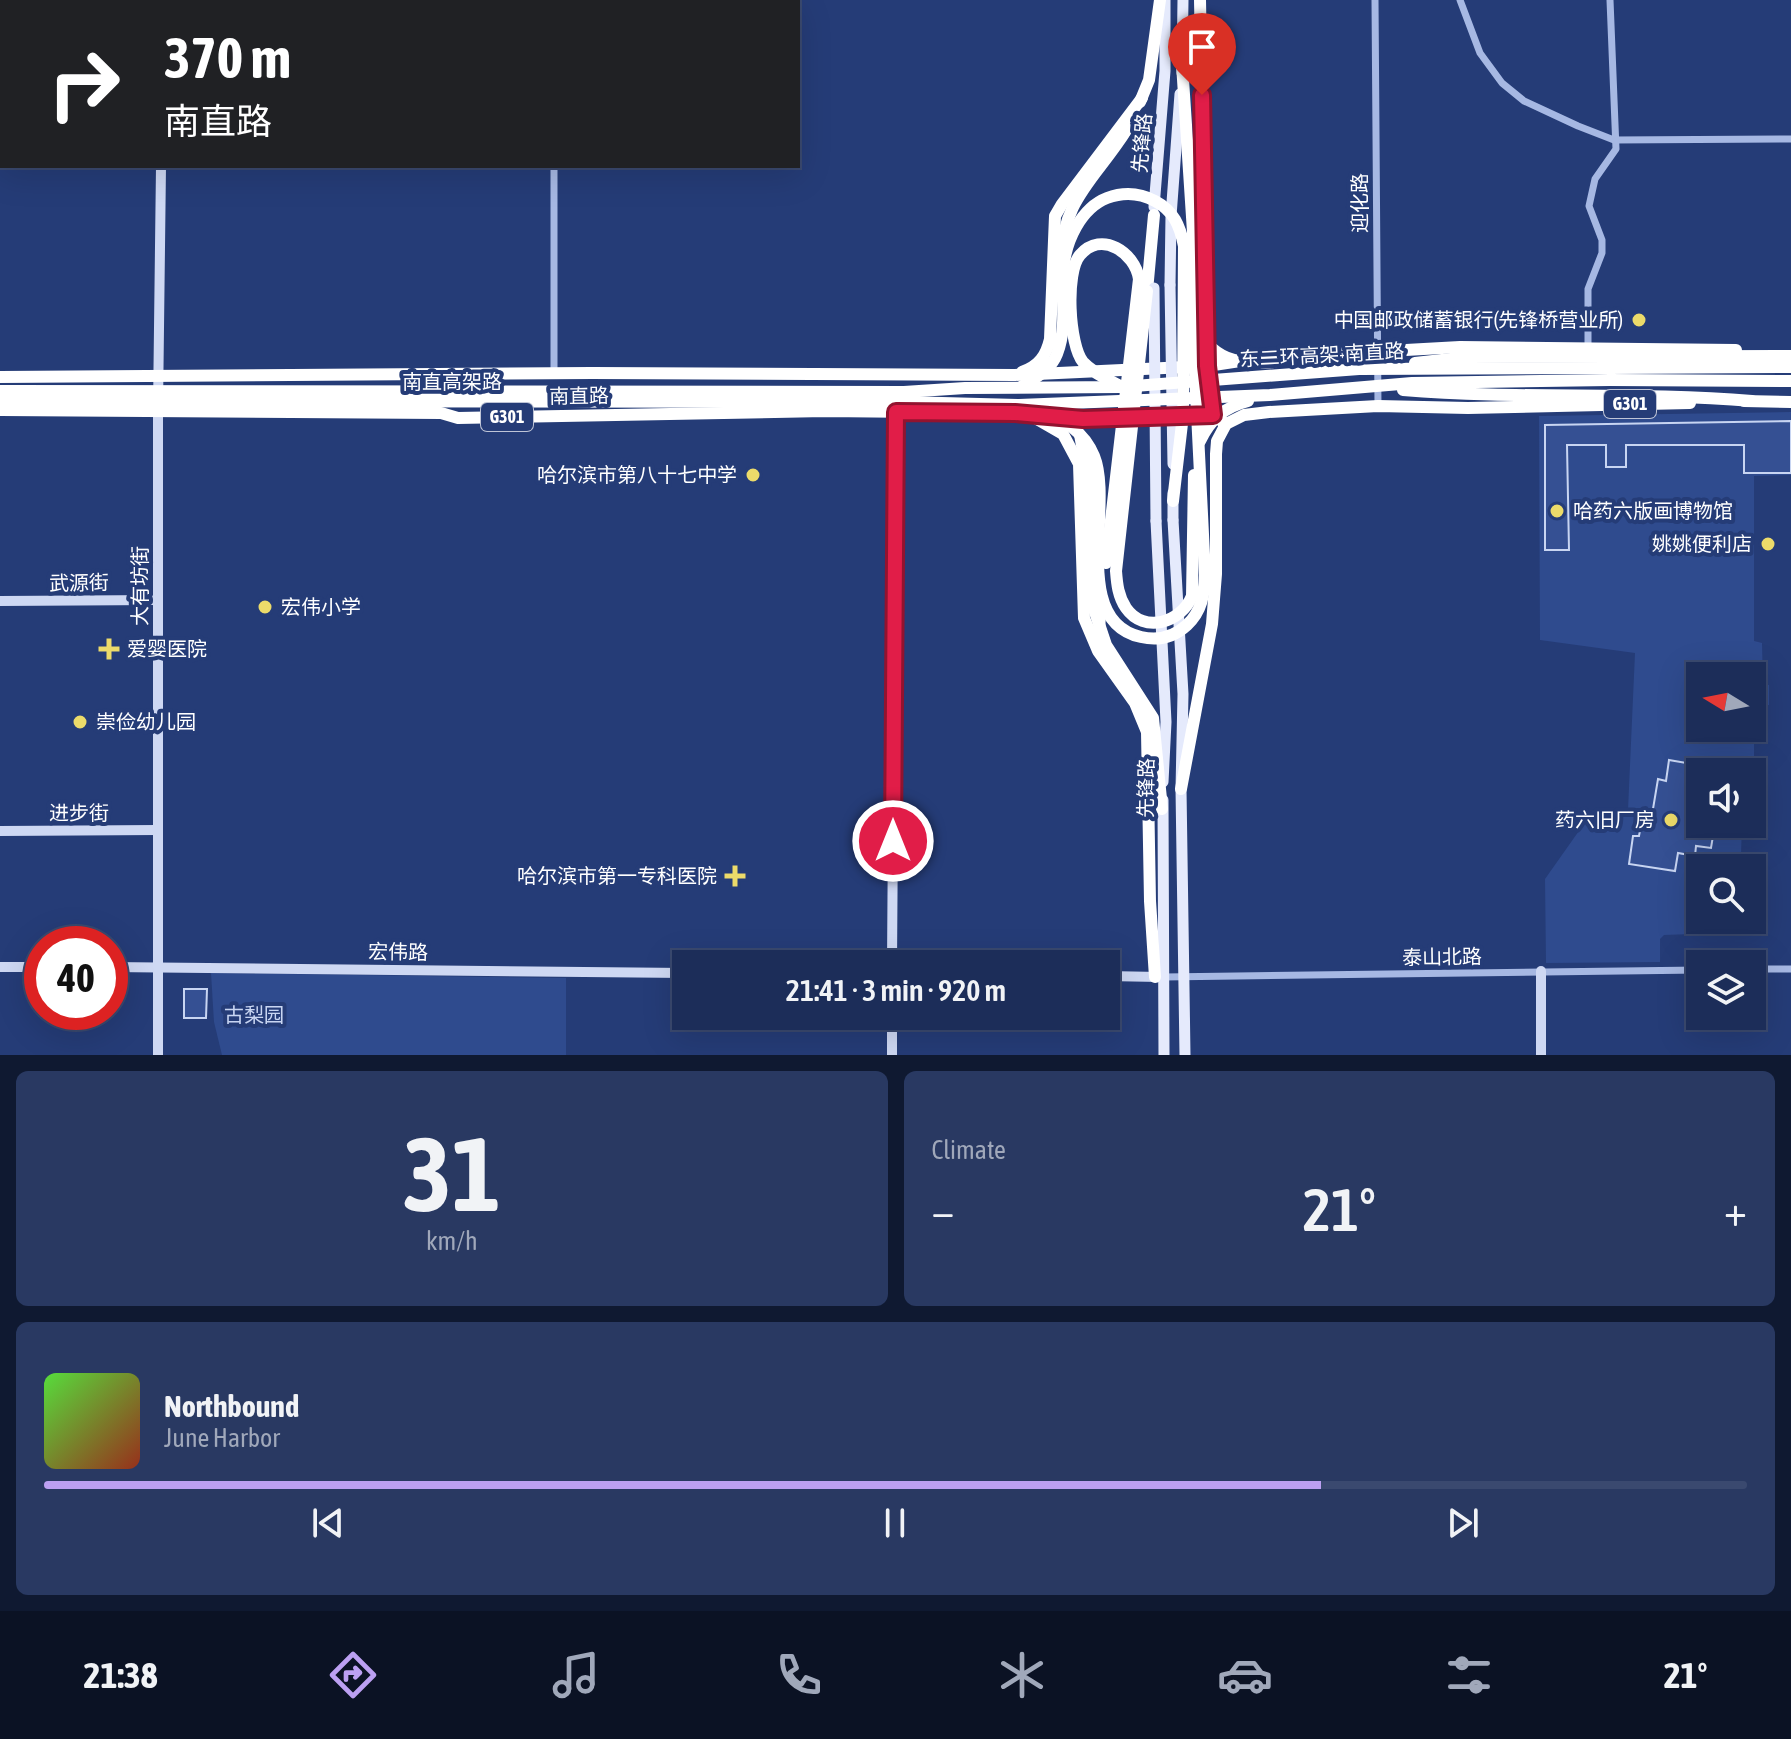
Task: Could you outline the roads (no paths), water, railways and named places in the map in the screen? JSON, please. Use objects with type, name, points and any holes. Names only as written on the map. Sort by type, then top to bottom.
[{"type":"highway","points":[[1150,73],[1151,0]]},
{"type":"highway","points":[[1020,388],[1050,366],[1058,350],[1061,240],[1069,212],[1116,146],[1142,98],[1150,73],[1162,0]]},
{"type":"highway","points":[[1200,0],[1207,366],[1213,415]]},
{"type":"highway","points":[[1017,409],[1062,420],[1080,435],[1095,457],[1098,471],[1100,588],[1108,614],[1127,632],[1141,637],[1154,639],[1177,633],[1195,617],[1201,606],[1205,575],[1192,312],[1193,232],[1182,64]]},
{"type":"highway","points":[[1015,375],[1030,369],[1046,353],[1050,339],[1055,216],[1142,98]]},
{"type":"highway","points":[[1061,269],[1067,247],[1083,216],[1100,201],[1115,195],[1147,197],[1163,205],[1180,228],[1184,246],[1183,415],[1173,501]]},
{"type":"highway","points":[[1154,215],[1151,290],[1116,571],[1117,591],[1135,617],[1153,623],[1166,622],[1183,613],[1188,606],[1194,582],[1194,472],[1197,447],[1208,425],[1217,416],[1233,405],[1270,395]]},
{"type":"highway","points":[[1099,630],[1139,279],[1136,266],[1127,254],[1113,246],[1098,245],[1081,253],[1074,266],[1072,336],[1082,361],[1121,387]]},
{"type":"highway","points":[[1192,312],[1204,340],[1219,355],[1241,362],[1460,347],[1791,354]]},
{"type":"highway","points":[[1206,318],[1211,339],[1218,347],[1237,355],[1270,360]]},
{"type":"highway","points":[[1359,369],[1469,357],[1791,354]]},
{"type":"highway","name":"G301","points":[[1015,375],[1270,360]]},
{"type":"highway","name":"东二环高架-南直路","points":[[902,402],[965,388],[1121,387],[1359,369],[1791,367]]},
{"type":"highway","points":[[592,373],[616,380],[903,381],[965,388]]},
{"type":"highway","name":"南直路","points":[[0,377],[554,376],[592,373],[1015,375]]},
{"type":"highway","name":"东二环高架-南直路","points":[[902,402],[1017,409],[1270,395],[1363,386],[1610,380],[1791,381]]},
{"type":"highway","points":[[1363,386],[1468,396],[1752,401]]},
{"type":"highway","name":"南直高架路","points":[[0,391],[902,402]]},
{"type":"highway","name":"南直高架路","points":[[0,401],[902,402]]},
{"type":"highway","name":"南直路","points":[[0,410],[441,413],[458,418],[902,402],[1017,409]]},
{"type":"highway","name":"G301","points":[[1226,424],[1244,415],[1269,412],[1378,406],[1468,408],[1791,402]]},
{"type":"highway","points":[[458,418],[474,412],[935,410],[968,405]]},
{"type":"highway","points":[[1017,409],[1083,419],[1213,415],[1226,424],[1217,441],[1216,574],[1212,624],[1181,789]]},
{"type":"highway","points":[[1017,409],[1053,427],[1073,449],[1079,464],[1084,618],[1098,651],[1135,703],[1147,732],[1150,901],[1159,977]]},
{"type":"highway","points":[[1080,435],[1088,477],[1093,606],[1099,630],[1153,718],[1162,809]]},
{"type":"main road","name":"先锋路","points":[[1154,215],[1165,71],[1162,0]]},
{"type":"main road","name":"先锋路","points":[[1183,0],[1170,285],[1173,520],[1183,694],[1181,789],[1185,1055]]},
{"type":"main road","name":"大有坊街","points":[[158,1055],[161,168]]},
{"type":"main road","name":"先锋路","points":[[1151,290],[1156,521],[1166,722],[1159,977],[1164,1055]]},
{"type":"main road","points":[[892,950],[902,402]]},
{"type":"main road","name":"武源街","points":[[0,601],[158,600]]},
{"type":"main road","name":"进步街","points":[[0,831],[158,830]]},
{"type":"main road","points":[[0,967],[24,967]]},
{"type":"main road","name":"宏伟路","points":[[128,967],[672,973]]},
{"type":"main road","points":[[1538,972],[1539,1055]]},
{"type":"main road","points":[[1120,976],[1159,977]]},
{"type":"main road","points":[[892,1030],[892,1055]]},
{"type":"street","name":"迎化路","points":[[1375,0],[1371,352],[1378,406]]},
{"type":"street","points":[[1460,0],[1480,53],[1502,83],[1524,101],[1551,115],[1614,140],[1791,139]]},
{"type":"street","points":[[1588,348],[1588,289],[1602,253],[1602,240],[1589,206],[1595,179],[1613,157],[1610,0]]},
{"type":"street","points":[[554,168],[554,376]]},
{"type":"street","points":[[1015,375],[1017,409]]},
{"type":"street","points":[[1766,969],[1791,969]]},
{"type":"street","name":"泰山北路","points":[[1159,977],[1686,970]]},
{"type":"place","name":"中国邮政储蓄银行(先锋桥营业所)","points":[[1639,320]]},
{"type":"place","name":"哈尔滨市第八十七中学","points":[[753,475]]},
{"type":"place","name":"哈药六版画博物馆","points":[[1557,511]]},
{"type":"place","name":"姚姚便利店","points":[[1768,544]]},
{"type":"place","name":"宏伟小学","points":[[265,607]]},
{"type":"place","name":"爱婴医院","points":[[109,649]]},
{"type":"place","name":"崇俭幼儿园","points":[[80,722]]},
{"type":"place","name":"药六旧厂房","points":[[1671,820]]},
{"type":"place","name":"哈尔滨市第一专科医院","points":[[735,876]]},
{"type":"park label","name":"古梨园","points":[[254,1015]]}]
